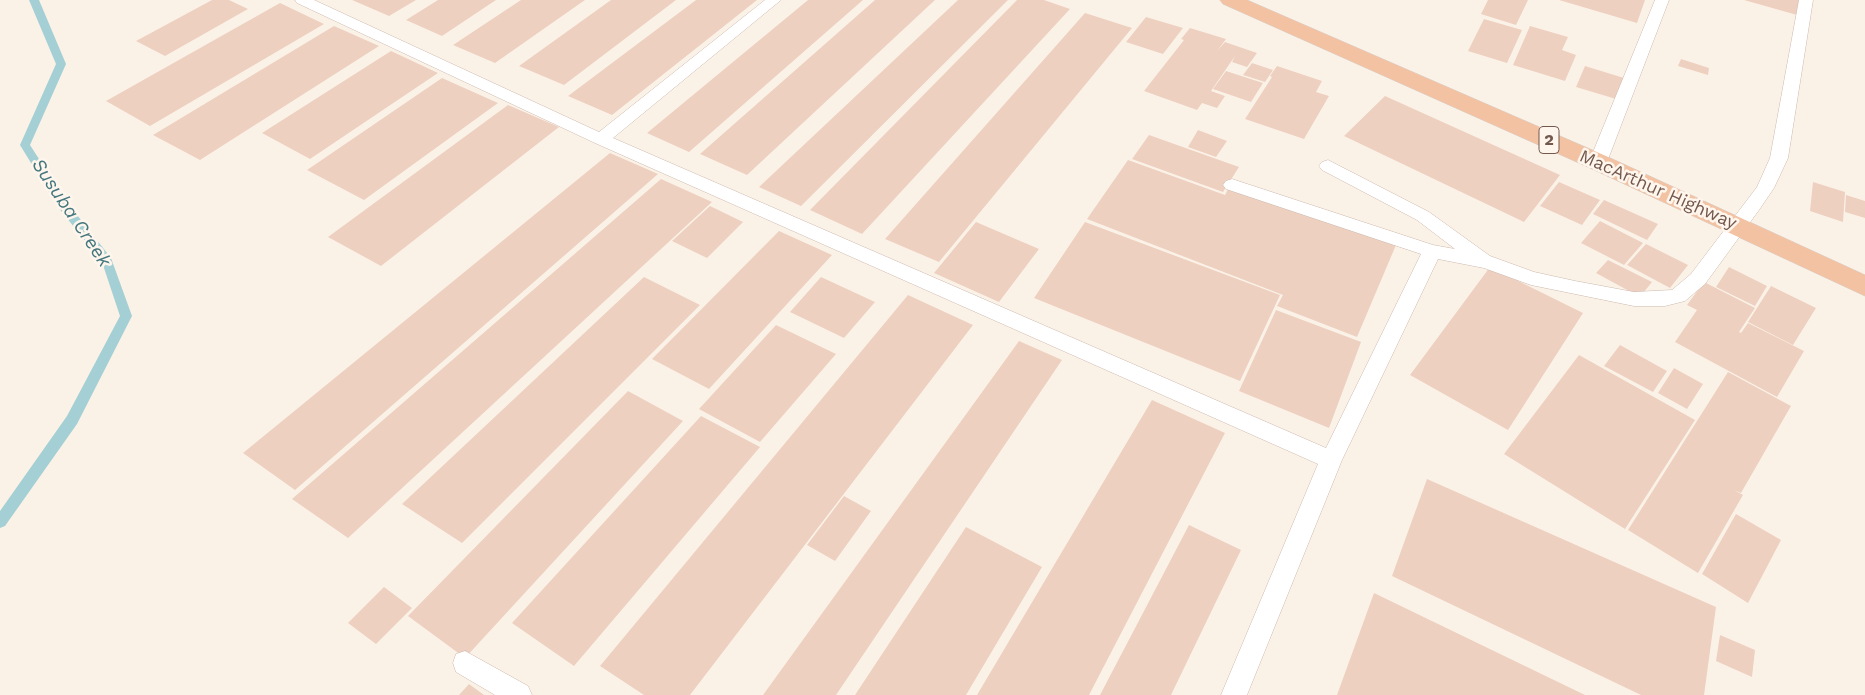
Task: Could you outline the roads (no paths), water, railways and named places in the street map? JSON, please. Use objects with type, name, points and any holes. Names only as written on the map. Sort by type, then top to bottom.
[{"type":"highway","name":"MacArthur Highway","points":[[1230,0],[1598,162],[1865,286]]},
{"type":"lane","points":[[302,0],[601,139],[1331,460]]},
{"type":"lane","points":[[601,139],[774,0]]},
{"type":"lane","points":[[1598,162],[1662,0]]},
{"type":"lane","points":[[1232,185],[1432,251],[1487,262],[1531,278],[1634,299],[1665,299],[1678,296],[1693,284],[1765,188],[1779,158],[1806,0]]},
{"type":"lane","points":[[1328,166],[1424,216],[1487,262]]},
{"type":"lane","points":[[1234,695],[1331,460],[1432,251]]},
{"type":"lane","points":[[465,663],[519,695]]},
{"type":"waterway","name":"Susuba Creek","points":[[0,522],[72,420],[126,316],[107,261],[62,204],[25,145],[61,64],[34,0]]}]
